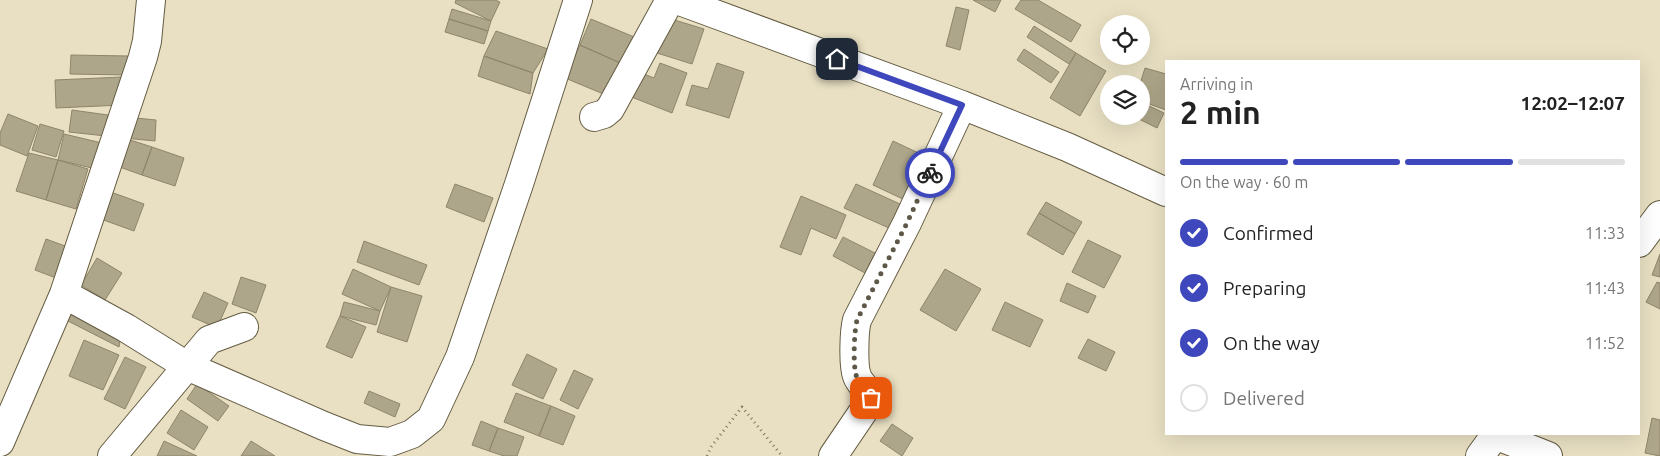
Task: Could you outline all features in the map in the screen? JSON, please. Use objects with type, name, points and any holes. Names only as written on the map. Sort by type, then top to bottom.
[{"type":"street","points":[[0,442],[64,294],[143,57],[147,40],[151,0]]},
{"type":"street","points":[[64,294],[126,328],[187,366],[356,439],[390,442],[412,434],[431,419],[460,357],[519,184],[578,0]]},
{"type":"street","points":[[594,117],[604,114],[610,109],[670,0]]},
{"type":"street","points":[[677,0],[962,105],[1058,143],[1165,192]]},
{"type":"street","points":[[832,456],[871,400],[870,394],[856,375],[854,335],[857,320],[907,223],[962,105]]},
{"type":"street","points":[[1640,242],[1660,214]]},
{"type":"street","points":[[112,456],[209,340],[244,327]]},
{"type":"street","points":[[1490,442],[1548,456]]},
{"type":"path","points":[[707,456],[710,447],[742,407],[782,456]]},
{"type":"building","points":[[456,0],[495,0],[500,2],[491,21],[455,3]]},
{"type":"building","points":[[973,0],[1001,0],[995,12]]},
{"type":"building","points":[[1021,0],[1038,0],[1081,25],[1071,42],[1015,9]]},
{"type":"building","points":[[956,7],[969,10],[960,50],[946,46]]},
{"type":"building","points":[[452,9],[491,21],[488,31],[449,19]]},
{"type":"building","points":[[668,18],[704,29],[692,64],[657,53]]},
{"type":"building","points":[[449,19],[488,31],[484,44],[445,32]]},
{"type":"building","points":[[591,19],[639,39],[627,66],[580,45]]},
{"type":"building","points":[[1034,26],[1076,53],[1069,64],[1027,37]]},
{"type":"building","points":[[496,31],[548,49],[533,73],[484,56]]},
{"type":"building","points":[[580,45],[627,66],[613,98],[565,78]]},
{"type":"building","points":[[1024,49],[1059,72],[1051,83],[1017,60]]},
{"type":"building","points":[[1076,53],[1106,71],[1104,75],[1100,75],[1100,81],[1080,116],[1050,98]]},
{"type":"building","points":[[71,55],[129,56],[128,75],[70,74]]},
{"type":"building","points":[[484,56],[533,73],[530,94],[478,76]]},
{"type":"building","points":[[660,63],[687,73],[672,113],[624,94],[634,70],[654,78]]},
{"type":"building","points":[[717,63],[744,72],[729,118],[686,105],[692,85],[708,89]]},
{"type":"building","points":[[1145,68],[1165,74],[1165,110],[1150,104],[1150,75],[1143,75]]},
{"type":"building","points":[[122,77],[123,105],[56,108],[55,80]]},
{"type":"building","points":[[1150,106],[1164,113],[1157,128],[1150,124]]},
{"type":"building","points":[[72,110],[108,115],[106,136],[69,132]]},
{"type":"building","points":[[8,114],[38,126],[27,156],[0,145],[0,133]]},
{"type":"building","points":[[126,117],[156,120],[155,141],[124,138]]},
{"type":"building","points":[[40,124],[64,131],[56,157],[32,150]]},
{"type":"building","points":[[64,134],[102,143],[96,169],[58,160]]},
{"type":"building","points":[[124,138],[152,147],[142,175],[114,165]]},
{"type":"building","points":[[893,141],[927,157],[907,201],[873,185]]},
{"type":"building","points":[[152,147],[184,158],[175,186],[142,175]]},
{"type":"building","points":[[29,153],[58,160],[46,200],[16,191]]},
{"type":"building","points":[[58,160],[88,169],[76,209],[46,200]]},
{"type":"building","points":[[455,184],[493,198],[484,222],[446,207]]},
{"type":"building","points":[[856,184],[900,204],[889,228],[844,208]]},
{"type":"building","points":[[108,191],[144,204],[134,231],[98,218]]},
{"type":"building","points":[[801,196],[846,215],[836,239],[811,228],[801,255],[780,247]]},
{"type":"building","points":[[1046,202],[1082,222],[1075,234],[1039,213]]},
{"type":"building","points":[[1039,213],[1075,234],[1063,255],[1027,234]]},
{"type":"building","points":[[843,237],[875,253],[865,273],[833,256]]},
{"type":"building","points":[[46,239],[76,250],[64,281],[35,270]]},
{"type":"building","points":[[1088,240],[1121,256],[1104,288],[1072,272]]},
{"type":"building","points":[[364,241],[427,265],[419,285],[357,262]]},
{"type":"building","points":[[1660,254],[1660,277],[1652,275]]},
{"type":"building","points":[[97,258],[122,273],[105,300],[81,285]]},
{"type":"building","points":[[353,269],[391,287],[380,311],[342,294]]},
{"type":"building","points":[[945,269],[981,289],[956,331],[920,310]]},
{"type":"building","points":[[241,277],[266,285],[256,313],[232,304]]},
{"type":"building","points":[[1657,282],[1660,283],[1660,309],[1646,302]]},
{"type":"building","points":[[1067,283],[1096,296],[1088,313],[1060,301]]},
{"type":"building","points":[[391,287],[422,296],[407,342],[377,332]]},
{"type":"building","points":[[204,292],[228,303],[217,328],[192,317]]},
{"type":"building","points":[[344,302],[380,311],[376,325],[340,316]]},
{"type":"building","points":[[1005,302],[1043,320],[1030,347],[992,330]]},
{"type":"building","points":[[73,307],[121,335],[119,347],[66,320]]},
{"type":"building","points":[[340,316],[366,327],[352,358],[326,347]]},
{"type":"building","points":[[1088,339],[1115,352],[1106,371],[1078,358]]},
{"type":"building","points":[[84,340],[119,355],[103,390],[69,376]]},
{"type":"building","points":[[527,354],[557,369],[543,399],[512,385]]},
{"type":"building","points":[[125,357],[146,367],[125,409],[104,399]]},
{"type":"building","points":[[574,370],[593,379],[578,409],[560,400]]},
{"type":"building","points":[[197,384],[229,406],[218,421],[187,399]]},
{"type":"building","points":[[369,391],[400,404],[395,417],[364,403]]},
{"type":"building","points":[[516,393],[551,406],[539,436],[504,422]]},
{"type":"building","points":[[551,406],[575,416],[563,445],[539,436]]},
{"type":"building","points":[[181,410],[208,427],[194,450],[167,433]]},
{"type":"building","points":[[1652,418],[1660,420],[1660,456],[1645,453]]},
{"type":"building","points":[[481,421],[498,428],[489,451],[472,445]]},
{"type":"building","points":[[892,424],[913,438],[902,456],[880,441]]},
{"type":"building","points":[[498,428],[524,437],[517,456],[504,456],[489,451]]},
{"type":"building","points":[[164,441],[197,456],[157,456]]},
{"type":"building","points":[[251,441],[275,456],[241,456]]},
{"type":"way so far","points":[[871,398],[856,376],[854,329],[930,173]]},
{"type":"route","points":[[837,59],[962,105],[930,173]]}]
